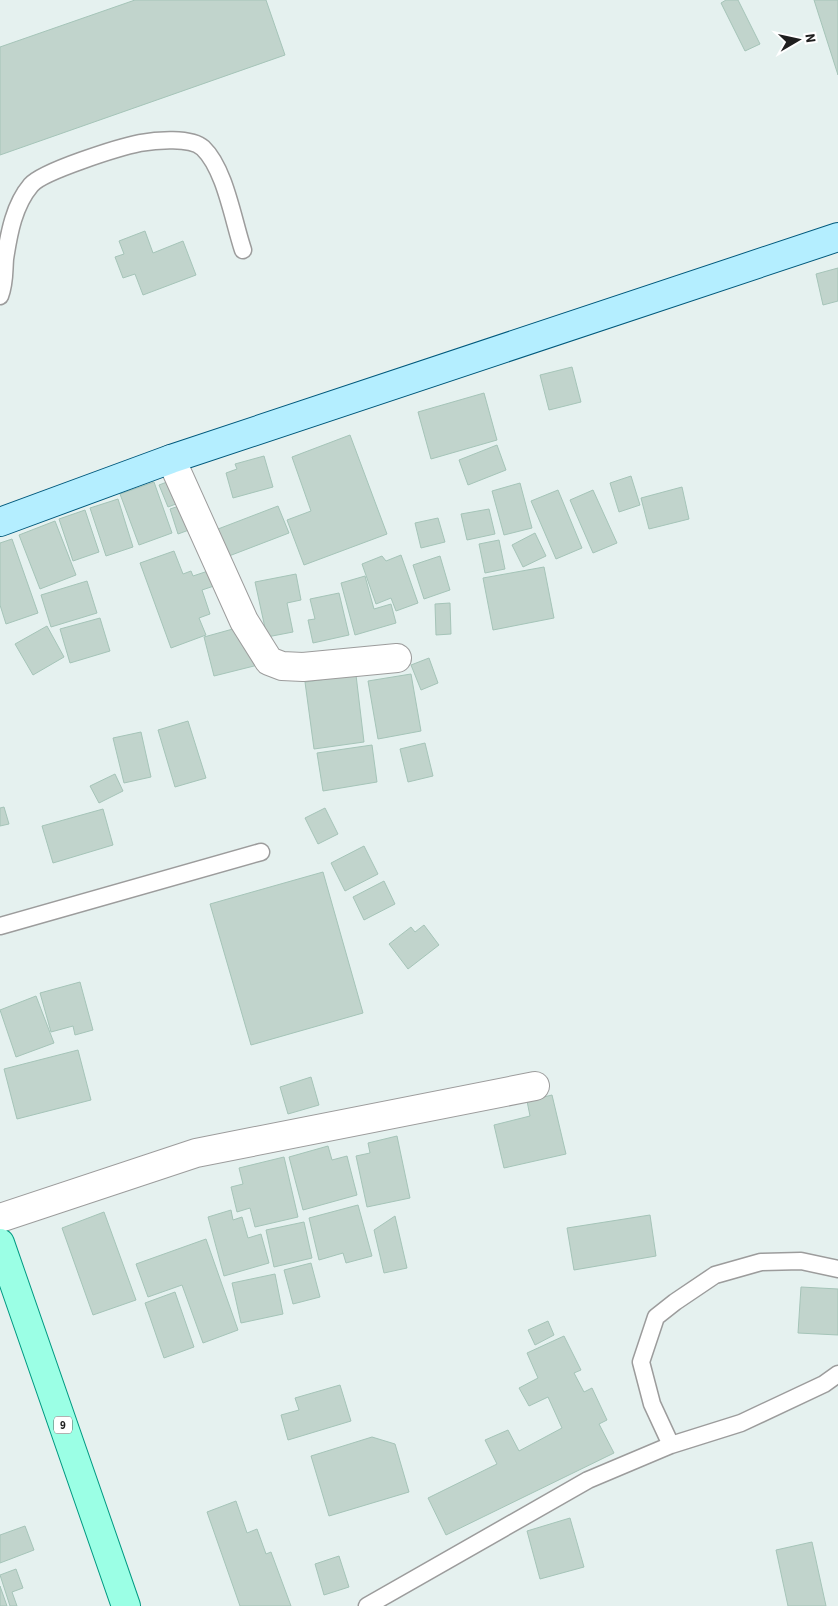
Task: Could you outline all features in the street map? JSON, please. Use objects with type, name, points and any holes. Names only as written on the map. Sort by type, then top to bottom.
[{"type":"main road","name":"9","points":[[0,1243],[126,1606]]},
{"type":"street","points":[[0,522],[171,459],[838,237]]},
{"type":"street","points":[[171,459],[244,621],[268,661],[282,666],[303,667],[397,658]]},
{"type":"street","points":[[0,1218],[196,1153],[535,1086]]},
{"type":"lane","points":[[0,296],[4,285],[5,260],[15,211],[32,183],[65,167],[140,143],[176,140],[202,147],[216,164],[242,250]]},
{"type":"lane","points":[[0,926],[261,852]]},
{"type":"lane","points":[[671,1445],[652,1404],[641,1362],[656,1317],[715,1275],[761,1262],[801,1261],[838,1269]]},
{"type":"lane","points":[[367,1606],[588,1480],[671,1445],[741,1423],[824,1384],[838,1374]]},
{"type":"building","points":[[135,0],[266,0],[285,55],[0,155],[0,47]]},
{"type":"building","points":[[726,0],[738,0],[760,44],[745,51],[721,3]]},
{"type":"building","points":[[814,0],[838,0],[838,75]]},
{"type":"building","points":[[145,231],[153,253],[183,241],[196,275],[143,295],[135,274],[123,278],[115,257],[124,254],[119,241]]},
{"type":"building","points":[[838,268],[838,301],[823,305],[816,274]]},
{"type":"building","points":[[572,367],[581,402],[549,410],[540,375]]},
{"type":"building","points":[[484,393],[497,440],[431,459],[418,412]]},
{"type":"building","points":[[350,435],[387,534],[304,565],[287,520],[311,511],[292,457]]},
{"type":"building","points":[[497,445],[506,470],[468,485],[459,460]]},
{"type":"building","points":[[264,456],[273,487],[233,498],[226,473],[237,469],[235,464]]},
{"type":"building","points":[[188,474],[197,496],[168,507],[159,485]]},
{"type":"building","points":[[631,476],[640,505],[619,512],[610,483]]},
{"type":"building","points":[[154,482],[172,533],[139,545],[120,494]]},
{"type":"building","points":[[520,483],[532,528],[504,535],[492,491]]},
{"type":"building","points":[[682,487],[689,519],[649,529],[641,498]]},
{"type":"building","points":[[558,490],[582,548],[556,559],[531,501]]},
{"type":"building","points":[[593,490],[617,543],[593,553],[570,500]]},
{"type":"building","points":[[118,499],[133,547],[106,556],[90,508]]},
{"type":"building","points":[[200,499],[208,523],[178,534],[170,509]]},
{"type":"building","points":[[278,506],[289,533],[229,556],[218,529]]},
{"type":"building","points":[[489,509],[495,534],[467,540],[461,514]]},
{"type":"building","points":[[85,510],[99,552],[73,561],[59,519]]},
{"type":"building","points":[[438,518],[445,542],[421,548],[415,523]]},
{"type":"building","points":[[55,521],[76,575],[40,589],[19,535]]},
{"type":"building","points":[[535,533],[546,556],[523,567],[512,545]]},
{"type":"building","points":[[12,539],[38,613],[6,624],[0,605],[0,543]]},
{"type":"building","points":[[499,540],[505,569],[485,573],[479,544]]},
{"type":"building","points":[[174,551],[183,574],[191,571],[193,576],[208,571],[214,586],[202,590],[210,614],[199,618],[206,635],[171,648],[140,563]]},
{"type":"building","points":[[401,555],[418,603],[396,611],[391,598],[376,604],[362,564],[382,556],[386,561]]},
{"type":"building","points":[[440,556],[450,590],[424,599],[413,565]]},
{"type":"building","points":[[544,567],[554,618],[493,630],[483,578]]},
{"type":"building","points":[[296,574],[301,600],[287,603],[293,632],[267,637],[255,582]]},
{"type":"building","points":[[365,576],[374,609],[391,604],[396,623],[355,635],[341,583]]},
{"type":"building","points":[[87,581],[97,613],[51,627],[41,595]]},
{"type":"building","points":[[339,593],[349,635],[313,643],[308,620],[315,619],[310,599]]},
{"type":"building","points":[[450,603],[451,634],[436,635],[435,604]]},
{"type":"building","points":[[100,618],[110,651],[70,663],[60,629]]},
{"type":"building","points":[[47,626],[64,657],[33,675],[15,644]]},
{"type":"building","points":[[240,627],[262,664],[214,676],[204,637]]},
{"type":"building","points":[[429,658],[438,683],[421,690],[411,665]]},
{"type":"building","points":[[411,674],[421,731],[378,739],[368,681]]},
{"type":"building","points":[[356,675],[364,742],[314,749],[305,682]]},
{"type":"building","points":[[188,721],[206,778],[175,787],[158,730]]},
{"type":"building","points":[[141,732],[151,777],[124,783],[113,738]]},
{"type":"building","points":[[425,743],[433,776],[408,782],[400,749]]},
{"type":"building","points":[[372,745],[377,782],[323,791],[317,753]]},
{"type":"building","points":[[115,774],[123,791],[99,803],[90,786]]},
{"type":"building","points":[[4,807],[9,824],[0,826],[0,808]]},
{"type":"building","points":[[325,808],[338,834],[318,844],[305,818]]},
{"type":"building","points":[[103,809],[113,845],[53,863],[42,826]]},
{"type":"building","points":[[364,846],[378,874],[345,891],[331,863]]},
{"type":"building","points":[[323,872],[363,1013],[251,1045],[210,904]]},
{"type":"building","points":[[384,881],[395,904],[364,920],[353,897]]},
{"type":"building","points":[[424,925],[439,945],[408,969],[389,944],[411,927],[415,932]]},
{"type":"building","points":[[80,982],[93,1030],[75,1035],[73,1026],[51,1032],[40,993]]},
{"type":"building","points":[[36,996],[54,1043],[16,1057],[0,1010]]},
{"type":"building","points":[[78,1050],[91,1100],[17,1119],[4,1069]]},
{"type":"building","points":[[311,1077],[319,1105],[288,1114],[280,1087]]},
{"type":"building","points":[[552,1095],[566,1154],[504,1168],[494,1125],[530,1116],[527,1101]]},
{"type":"building","points":[[397,1136],[410,1198],[367,1207],[356,1156],[370,1153],[368,1143]]},
{"type":"building","points":[[328,1146],[332,1160],[347,1156],[357,1195],[303,1210],[289,1157]]},
{"type":"building","points":[[284,1157],[298,1217],[255,1227],[250,1208],[237,1212],[231,1187],[243,1184],[239,1168]]},
{"type":"building","points":[[358,1205],[372,1256],[346,1263],[343,1253],[319,1260],[309,1218]]},
{"type":"building","points":[[231,1210],[233,1220],[242,1217],[248,1238],[261,1234],[269,1263],[224,1276],[208,1217]]},
{"type":"building","points":[[104,1212],[136,1300],[93,1315],[62,1228]]},
{"type":"building","points":[[650,1215],[656,1256],[574,1270],[567,1228]]},
{"type":"building","points":[[395,1216],[407,1268],[384,1273],[374,1230]]},
{"type":"building","points":[[304,1222],[312,1258],[274,1267],[266,1230]]},
{"type":"building","points":[[206,1239],[238,1330],[203,1343],[182,1285],[148,1297],[136,1264]]},
{"type":"building","points":[[311,1263],[320,1297],[293,1304],[284,1270]]},
{"type":"building","points":[[275,1274],[283,1314],[241,1323],[232,1283]]},
{"type":"building","points":[[801,1287],[838,1289],[838,1335],[798,1333]]},
{"type":"building","points":[[175,1292],[194,1347],[164,1358],[145,1303]]},
{"type":"building","points":[[548,1321],[554,1335],[535,1345],[528,1330]]},
{"type":"building","points":[[564,1336],[581,1370],[574,1373],[584,1392],[592,1388],[607,1420],[599,1424],[614,1453],[446,1535],[428,1498],[497,1464],[485,1440],[508,1430],[519,1451],[562,1428],[548,1397],[529,1406],[519,1388],[538,1378],[527,1353]]},
{"type":"building","points":[[340,1385],[351,1421],[288,1440],[281,1415],[299,1410],[295,1398]]},
{"type":"building","points":[[372,1437],[395,1444],[409,1492],[329,1516],[311,1456]]},
{"type":"building","points":[[236,1501],[247,1533],[257,1529],[266,1554],[271,1552],[291,1606],[240,1606],[207,1512]]},
{"type":"building","points":[[570,1518],[584,1567],[540,1579],[527,1531]]},
{"type":"building","points":[[25,1526],[34,1550],[0,1563],[0,1535]]},
{"type":"building","points":[[812,1542],[826,1606],[788,1606],[776,1550]]},
{"type":"building","points":[[339,1556],[349,1587],[324,1595],[315,1564]]},
{"type":"building","points":[[16,1569],[23,1588],[12,1592],[17,1606],[10,1606],[0,1575]]},
{"type":"building","points":[[0,1586],[7,1606],[0,1606]]}]
